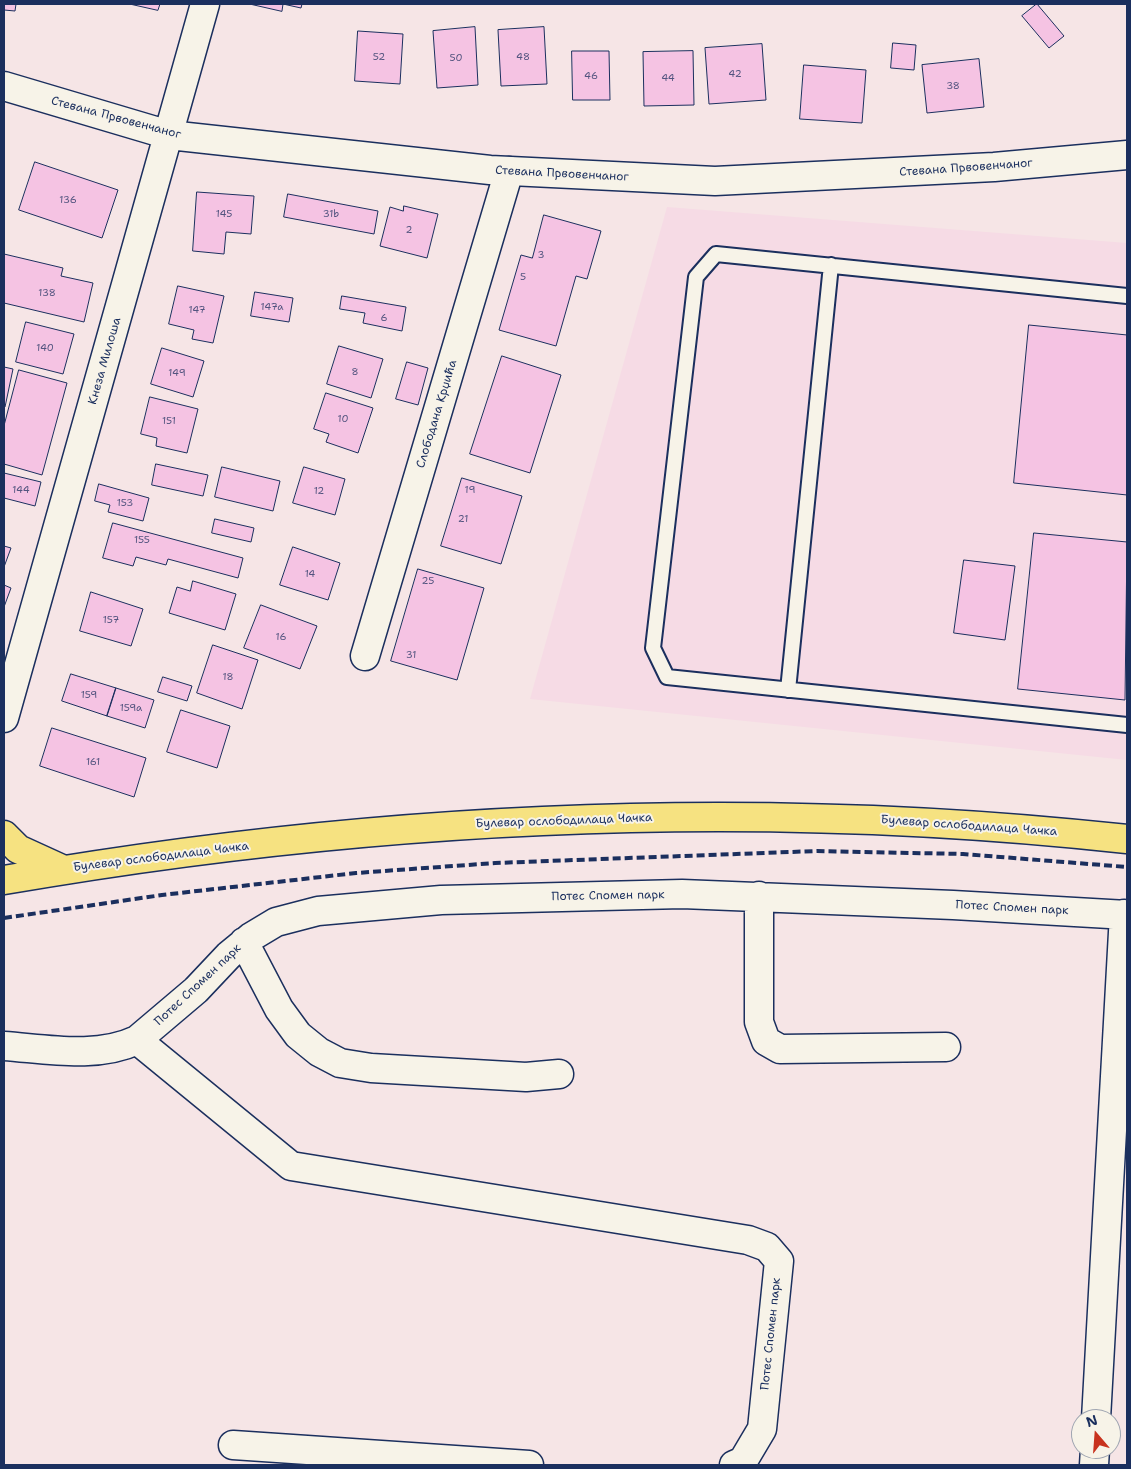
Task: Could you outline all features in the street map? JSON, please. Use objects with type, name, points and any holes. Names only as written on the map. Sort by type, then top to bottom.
[{"type":"main road","name":"Булевар ослободилаца Чачка","points":[[4,880],[271,842],[410,829],[664,817],[916,820],[1127,839]]},
{"type":"main road","points":[[4,835],[18,849],[64,870]]},
{"type":"street","name":"Кнеза Милоша","points":[[4,718],[205,4]]},
{"type":"street","name":"Стевана Првовенчаног","points":[[4,86],[169,135],[509,171],[714,181],[994,167],[1127,155]]},
{"type":"street","name":"Слободана Крџића","points":[[365,656],[509,171]]},
{"type":"street","name":"Потес Спомен парк","points":[[4,1046],[95,1052],[127,1045],[138,1040],[196,990],[228,955],[244,942],[276,922],[318,912],[441,900],[682,894],[1126,914],[1097,1409]]},
{"type":"street","points":[[758,896],[759,1022],[766,1041],[780,1049],[946,1047]]},
{"type":"street","points":[[244,942],[275,1001],[298,1036],[319,1052],[340,1063],[371,1068],[526,1077],[559,1074]]},
{"type":"street","name":"Потес Спомен парк","points":[[138,1040],[290,1166],[748,1240],[767,1247],[778,1261],[762,1429],[743,1461],[734,1465]]},
{"type":"street","points":[[233,1445],[529,1465]]},
{"type":"lane","points":[[1127,296],[716,254],[696,277],[653,648],[667,677],[1127,725]]},
{"type":"lane","points":[[788,690],[831,265]]},
{"type":"shaded area","points":[[667,207],[1127,243],[1127,760],[530,699]]},
{"type":"building","points":[[4,4],[16,4],[15,11],[4,10]]},
{"type":"building","points":[[130,4],[160,4],[158,10]]},
{"type":"building","points":[[250,4],[283,4],[282,11]]},
{"type":"building","points":[[283,4],[302,4],[301,8]]},
{"type":"building","points":[[1037,4],[1064,36],[1049,48],[1022,16]]},
{"type":"building","points":[[475,27],[478,85],[437,88],[433,31]]},
{"type":"building","points":[[544,27],[547,84],[501,86],[498,30]]},
{"type":"building","points":[[358,31],[403,34],[400,84],[355,81]]},
{"type":"building","points":[[893,43],[916,45],[914,70],[891,68]]},
{"type":"building","points":[[762,44],[766,100],[709,104],[705,48]]},
{"type":"building","points":[[572,51],[609,51],[610,100],[573,100]]},
{"type":"building","points":[[693,51],[694,105],[644,106],[643,52]]},
{"type":"building","points":[[979,59],[984,107],[927,113],[922,65]]},
{"type":"building","points":[[804,65],[866,70],[862,123],[800,119]]},
{"type":"building","points":[[35,162],[118,190],[102,238],[19,210]]},
{"type":"building","points":[[197,192],[254,196],[251,234],[226,232],[224,254],[193,251]]},
{"type":"building","points":[[288,194],[378,211],[374,234],[284,217]]},
{"type":"building","points":[[404,206],[438,214],[427,258],[380,246],[390,207],[403,211]]},
{"type":"building","points":[[544,215],[601,231],[587,279],[576,276],[556,346],[499,330],[521,255],[532,258]]},
{"type":"building","points":[[4,254],[63,268],[61,276],[93,283],[84,322],[4,303]]},
{"type":"building","points":[[178,286],[224,296],[213,343],[192,339],[194,330],[169,324]]},
{"type":"building","points":[[255,292],[293,298],[289,322],[251,316]]},
{"type":"building","points":[[342,296],[406,307],[402,331],[363,323],[365,313],[340,309]]},
{"type":"building","points":[[26,322],[74,334],[63,374],[16,362]]},
{"type":"building","points":[[1029,325],[1127,335],[1127,495],[1014,483]]},
{"type":"building","points":[[339,346],[383,359],[371,398],[327,384]]},
{"type":"building","points":[[162,348],[204,361],[193,397],[151,384]]},
{"type":"building","points":[[502,356],[561,375],[530,473],[470,454]]},
{"type":"building","points":[[407,362],[428,368],[418,405],[396,399]]},
{"type":"building","points":[[4,367],[13,369],[5,407],[4,407]]},
{"type":"building","points":[[19,370],[67,383],[42,475],[4,464],[4,426]]},
{"type":"building","points":[[326,393],[373,408],[358,453],[326,442],[329,434],[314,429]]},
{"type":"building","points":[[150,397],[198,409],[187,453],[156,446],[157,438],[141,434]]},
{"type":"building","points":[[156,464],[208,475],[203,496],[152,485]]},
{"type":"building","points":[[222,467],[280,481],[273,511],[215,497]]},
{"type":"building","points":[[304,467],[345,479],[335,515],[293,503]]},
{"type":"building","points":[[4,473],[41,482],[35,506],[4,498]]},
{"type":"building","points":[[462,478],[522,496],[501,564],[441,546]]},
{"type":"building","points":[[99,484],[149,498],[143,521],[108,512],[110,505],[95,501]]},
{"type":"building","points":[[215,519],[254,528],[251,542],[212,533]]},
{"type":"building","points":[[113,523],[243,558],[238,578],[168,559],[166,565],[136,557],[133,566],[103,558]]},
{"type":"building","points":[[1034,533],[1127,542],[1125,700],[1018,689]]},
{"type":"building","points":[[4,546],[11,548],[4,567]]},
{"type":"building","points":[[293,547],[340,563],[328,600],[280,585]]},
{"type":"building","points":[[964,560],[1015,566],[1005,640],[954,633]]},
{"type":"building","points":[[418,569],[484,588],[457,680],[391,661]]},
{"type":"building","points":[[193,581],[236,594],[225,630],[169,613],[177,587],[190,591]]},
{"type":"building","points":[[4,585],[11,588],[4,607]]},
{"type":"building","points":[[91,592],[143,609],[131,646],[80,631]]},
{"type":"building","points":[[261,605],[317,626],[300,669],[244,648]]},
{"type":"building","points":[[213,645],[258,660],[242,709],[197,693]]},
{"type":"building","points":[[71,674],[116,688],[107,716],[62,701]]},
{"type":"building","points":[[163,677],[192,686],[187,701],[158,692]]},
{"type":"building","points":[[116,688],[154,700],[145,728],[107,716]]},
{"type":"building","points":[[181,710],[230,726],[217,768],[167,752]]},
{"type":"building","points":[[52,728],[146,758],[134,797],[40,766]]},
{"type":"railway","points":[[4,918],[162,895],[356,873],[495,863],[817,851],[963,854],[1127,867]]}]
